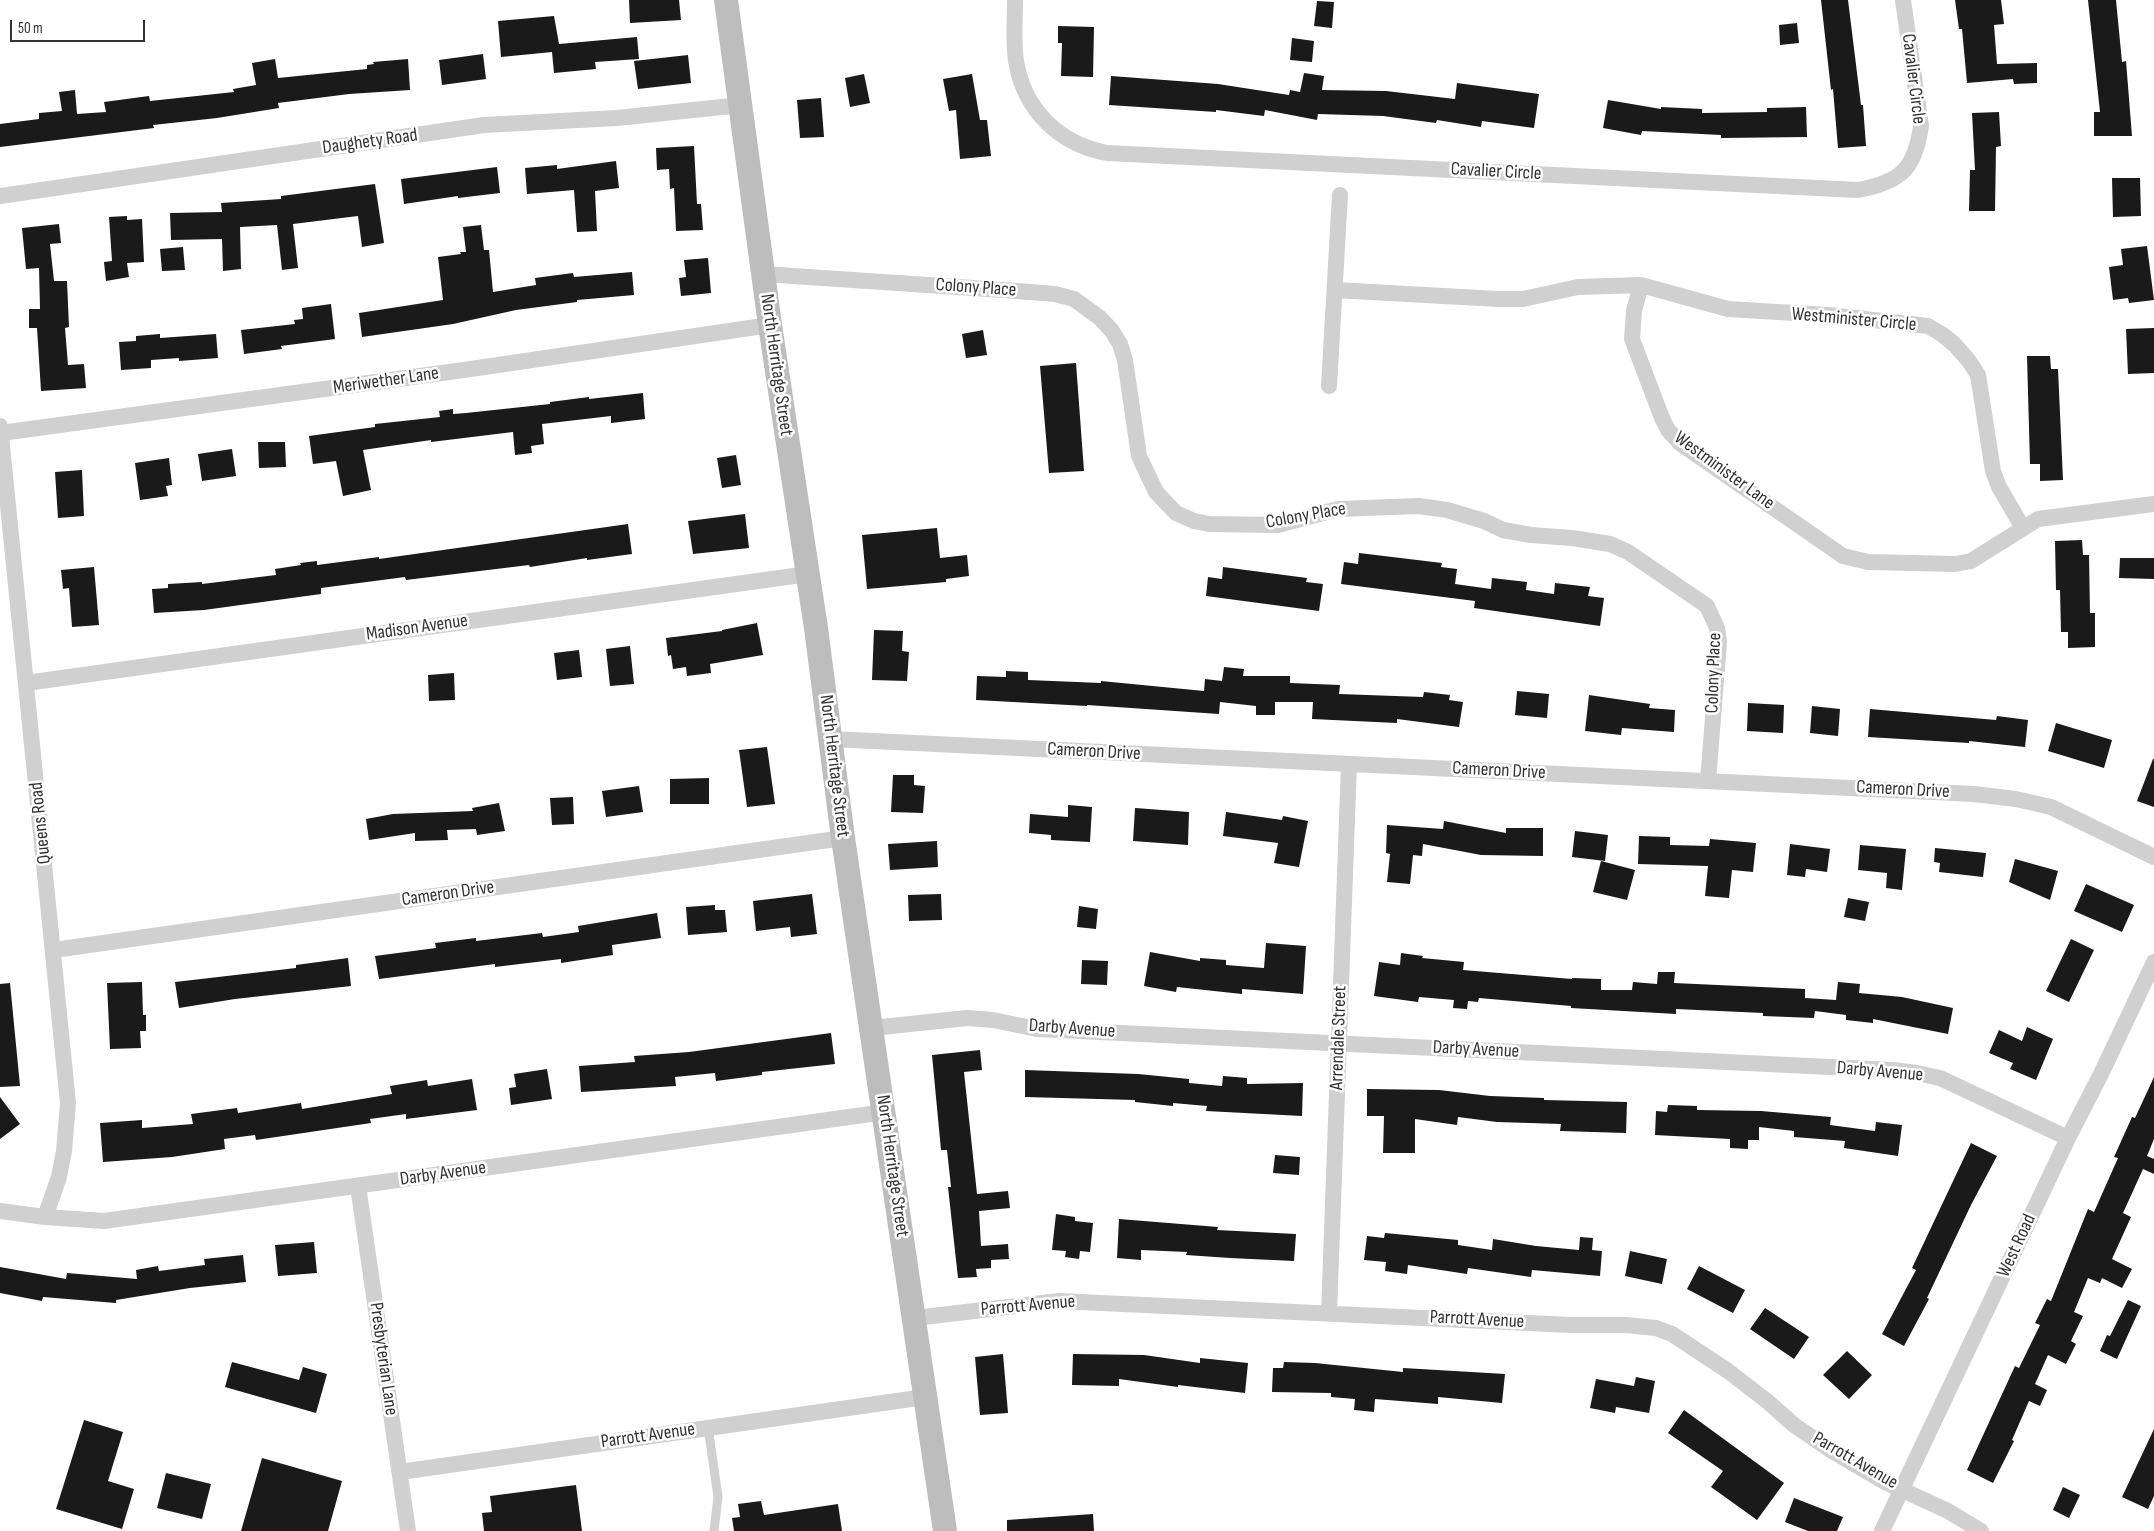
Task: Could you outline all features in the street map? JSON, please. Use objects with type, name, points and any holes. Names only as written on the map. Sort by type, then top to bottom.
[{"type":"street","name":"North Herritage Street","points":[[726,0],[770,325],[808,574],[843,838],[926,1397],[944,1531]]},
{"type":"street","name":"Cavalier Circle","points":[[1015,0],[1016,62],[1027,96],[1042,120],[1072,142],[1090,150],[1106,153],[1858,190],[1896,178],[1905,170],[1918,146],[1921,126],[1903,0]]},
{"type":"street","name":"Daughety Road","points":[[0,196],[484,125],[617,118],[741,106]]},
{"type":"street","points":[[1330,386],[1340,195]]},
{"type":"street","name":"Colony Place","points":[[763,274],[1055,294],[1074,300],[1100,318],[1112,331],[1120,344],[1125,360],[1138,456],[1146,475],[1165,503],[1176,513],[1194,521],[1219,524],[1278,525],[1338,509],[1368,506],[1419,506],[1447,510],[1484,521],[1503,530],[1531,536],[1594,540],[1610,544],[1628,552],[1707,606],[1717,628],[1719,642],[1708,781]]},
{"type":"street","points":[[1335,290],[1523,299],[1578,286],[1641,285]]},
{"type":"street","name":"Westminister Circle","points":[[1641,285],[1728,309],[1902,322],[1928,326],[1943,335],[1969,361],[1978,375],[1993,472],[1999,487],[2023,528]]},
{"type":"street","name":"Westminister Lane","points":[[1641,285],[1634,311],[1632,339],[1668,430],[1681,444],[1843,556],[1868,562],[1956,564],[1971,561],[2038,519],[2154,504]]},
{"type":"street","name":"Meriwether Lane","points":[[0,430],[464,370],[770,325]]},
{"type":"street","name":"Queens Road","points":[[0,430],[68,1103],[60,1168],[45,1217]]},
{"type":"street","name":"Madison Avenue","points":[[26,683],[808,574]]},
{"type":"street","name":"Cameron Drive","points":[[831,739],[1938,791],[2016,799],[2051,807],[2154,857]]},
{"type":"street","name":"Arrendale Street","points":[[1329,1313],[1349,764]]},
{"type":"street","name":"Cameron Drive","points":[[54,950],[843,838]]},
{"type":"street","name":"West Road","points":[[1882,1531],[2068,1138],[2101,1074],[2154,962]]},
{"type":"street","name":"Darby Avenue","points":[[872,1028],[967,1018],[993,1020],[1037,1029],[1917,1073],[1940,1078],[2068,1138]]},
{"type":"street","name":"Darby Avenue","points":[[0,1211],[104,1222],[884,1112]]},
{"type":"street","name":"Presbyterian Lane","points":[[358,1186],[408,1531]]},
{"type":"street","name":"Parrott Avenue","points":[[914,1318],[1059,1301],[1571,1325],[1625,1325],[1656,1328],[1690,1344],[1767,1400],[1794,1425],[1829,1449],[1885,1482],[1901,1488],[1981,1531]]},
{"type":"street","name":"Parrott Avenue","points":[[400,1472],[926,1397]]},
{"type":"lane","points":[[708,1427],[718,1497],[714,1518],[714,1531]]},
{"type":"building","points":[[629,0],[679,0],[681,20],[630,23]]},
{"type":"building","points":[[1821,0],[1848,0],[1861,105],[1863,105],[1866,146],[1838,148],[1833,89],[1831,90]]},
{"type":"building","points":[[1955,0],[2001,0],[2004,24],[1994,25],[1997,64],[2037,63],[2037,83],[2014,84],[2013,79],[1967,83],[1962,29],[1959,29]]},
{"type":"building","points":[[2088,0],[2116,0],[2122,62],[2126,61],[2132,136],[2094,136],[2094,112],[2100,112]]},
{"type":"building","points":[[1317,1],[1334,2],[1332,28],[1314,26]]},
{"type":"building","points":[[554,16],[559,44],[637,37],[639,59],[595,62],[596,69],[554,73],[552,52],[501,57],[498,21]]},
{"type":"building","points":[[1797,23],[1799,43],[1780,45],[1779,25]]},
{"type":"building","points":[[1058,26],[1094,27],[1093,77],[1061,76],[1062,43],[1058,43]]},
{"type":"building","points":[[1292,38],[1314,41],[1312,62],[1290,60]]},
{"type":"building","points":[[483,54],[486,79],[442,85],[439,60]]},
{"type":"building","points":[[688,55],[691,83],[638,89],[634,61]]},
{"type":"building","points":[[275,59],[278,78],[367,69],[367,65],[374,64],[373,62],[408,59],[410,90],[349,94],[278,103],[279,108],[217,118],[153,125],[154,128],[0,147],[0,124],[39,119],[39,113],[62,111],[59,92],[75,90],[77,114],[106,112],[104,102],[149,96],[150,101],[234,92],[233,89],[256,85],[252,63]]},
{"type":"building","points":[[1304,73],[1324,76],[1322,90],[1386,91],[1455,99],[1457,83],[1539,94],[1534,128],[1482,121],[1481,127],[1437,120],[1436,123],[1383,116],[1318,114],[1317,120],[1265,110],[1264,116],[1216,110],[1216,112],[1109,105],[1111,76],[1218,84],[1289,95],[1290,90],[1300,92]]},
{"type":"building","points":[[864,74],[870,103],[850,107],[845,78]]},
{"type":"building","points":[[972,74],[980,120],[987,120],[991,156],[960,159],[956,110],[949,111],[943,79]]},
{"type":"building","points":[[821,98],[824,137],[800,138],[797,100]]},
{"type":"building","points":[[1608,100],[1661,109],[1661,107],[1702,109],[1702,113],[1767,112],[1767,108],[1806,107],[1807,137],[1721,138],[1721,135],[1642,131],[1641,135],[1603,128]]},
{"type":"building","points":[[1999,112],[2001,146],[1996,147],[1995,211],[1969,211],[1970,170],[1975,170],[1972,113]]},
{"type":"building","points":[[694,146],[697,204],[701,204],[703,230],[676,231],[674,188],[670,189],[669,169],[657,170],[656,148]]},
{"type":"building","points":[[616,161],[619,188],[595,191],[597,231],[577,232],[574,190],[527,194],[525,168],[557,165],[557,169]]},
{"type":"building","points":[[497,167],[500,193],[458,198],[458,196],[404,204],[401,179]]},
{"type":"building","points":[[2112,178],[2140,178],[2141,216],[2113,217]]},
{"type":"building","points":[[375,184],[384,243],[362,247],[358,216],[293,224],[298,268],[282,270],[277,225],[240,227],[241,269],[223,271],[222,239],[171,240],[170,213],[222,212],[221,203],[281,199],[281,196]]},
{"type":"building","points":[[127,216],[127,220],[142,219],[144,262],[127,263],[129,277],[106,281],[104,262],[112,261],[109,217]]},
{"type":"building","points":[[59,224],[61,243],[50,244],[54,281],[67,281],[69,327],[65,328],[68,365],[84,364],[86,388],[41,391],[37,328],[29,328],[29,309],[40,309],[39,268],[26,269],[22,228]]},
{"type":"building","points":[[481,225],[484,250],[489,250],[493,292],[536,285],[535,278],[573,273],[574,277],[632,272],[634,295],[577,300],[577,302],[516,310],[453,324],[362,337],[359,313],[443,300],[438,257],[466,252],[463,227]]},
{"type":"building","points":[[2147,246],[2154,300],[2129,303],[2128,298],[2113,300],[2109,267],[2123,265],[2121,249]]},
{"type":"building","points":[[183,247],[185,270],[162,271],[160,249]]},
{"type":"building","points":[[708,258],[711,293],[681,296],[679,278],[686,277],[684,260]]},
{"type":"building","points":[[331,304],[335,339],[281,346],[282,349],[244,354],[241,330],[295,324],[294,320],[303,319],[302,308]]},
{"type":"building","points":[[2154,328],[2154,373],[2128,374],[2126,329]]},
{"type":"building","points":[[983,330],[987,355],[966,358],[962,334]]},
{"type":"building","points":[[160,334],[160,338],[216,334],[218,358],[179,361],[179,358],[151,360],[151,368],[121,370],[119,342],[136,341],[136,336]]},
{"type":"building","points":[[2027,356],[2050,356],[2051,369],[2058,369],[2063,480],[2040,481],[2040,464],[2030,464]]},
{"type":"building","points":[[1076,363],[1084,471],[1049,473],[1040,366]]},
{"type":"building","points":[[643,393],[645,419],[611,423],[611,416],[542,424],[544,444],[531,446],[532,453],[515,455],[513,432],[431,442],[431,440],[363,450],[371,490],[343,496],[336,461],[313,464],[309,436],[375,427],[375,424],[440,417],[439,411],[453,409],[453,414],[466,413],[550,404],[550,402],[589,397],[589,399]]},
{"type":"building","points":[[258,442],[285,442],[286,467],[259,468]]},
{"type":"building","points":[[232,449],[236,476],[202,481],[198,454]]},
{"type":"building","points":[[736,455],[741,485],[722,488],[717,458]]},
{"type":"building","points":[[169,458],[172,485],[166,486],[168,496],[140,500],[135,463]]},
{"type":"building","points":[[82,470],[84,516],[58,518],[55,472]]},
{"type":"building","points":[[745,514],[749,548],[693,554],[688,521]]},
{"type":"building","points":[[628,524],[632,554],[406,580],[405,577],[321,588],[321,594],[204,610],[154,613],[152,589],[168,588],[168,584],[202,582],[202,584],[276,575],[275,569],[301,565],[300,563],[317,561],[317,565],[379,557],[379,559]]},
{"type":"building","points":[[937,528],[940,558],[967,555],[969,576],[946,579],[946,582],[867,589],[862,535]]},
{"type":"building","points":[[2082,540],[2083,555],[2089,555],[2090,613],[2095,613],[2095,647],[2068,648],[2068,632],[2061,632],[2060,590],[2056,590],[2055,541]]},
{"type":"building","points":[[1359,553],[1442,563],[1441,567],[1457,569],[1455,584],[1491,589],[1492,578],[1527,582],[1526,590],[1554,594],[1555,583],[1590,587],[1588,596],[1604,598],[1600,626],[1474,608],[1475,601],[1341,584],[1344,562],[1358,564]]},
{"type":"building","points":[[2120,558],[2154,558],[2154,579],[2119,578]]},
{"type":"building","points":[[94,567],[99,625],[72,627],[69,588],[63,589],[61,570]]},
{"type":"building","points":[[1223,567],[1307,578],[1306,582],[1323,584],[1319,611],[1206,596],[1208,577],[1222,579]]},
{"type":"building","points":[[757,623],[763,655],[710,664],[711,673],[687,676],[686,667],[673,669],[671,655],[668,656],[666,638],[722,631]]},
{"type":"building","points":[[874,630],[903,631],[902,651],[909,652],[907,681],[872,680]]},
{"type":"building","points":[[630,646],[634,684],[610,686],[606,649]]},
{"type":"building","points":[[579,650],[582,677],[557,680],[554,653]]},
{"type":"building","points":[[1224,667],[1244,669],[1243,676],[1290,676],[1290,683],[1340,685],[1339,694],[1423,697],[1424,692],[1450,695],[1449,700],[1463,702],[1459,727],[1397,719],[1397,723],[1312,719],[1313,702],[1275,702],[1275,715],[1256,715],[1256,706],[1220,702],[1219,714],[976,700],[977,676],[1006,677],[1006,671],[1028,672],[1028,680],[1101,683],[1101,681],[1204,691],[1205,679],[1222,681]]},
{"type":"building","points":[[454,673],[455,700],[429,701],[428,675]]},
{"type":"building","points":[[1517,691],[1549,694],[1547,718],[1515,715]]},
{"type":"building","points":[[1589,695],[1650,704],[1649,708],[1675,710],[1674,732],[1622,728],[1621,735],[1585,731]]},
{"type":"building","points":[[1748,703],[1784,705],[1783,733],[1747,731]]},
{"type":"building","points":[[1812,706],[1840,709],[1838,736],[1810,733]]},
{"type":"building","points":[[1870,709],[1996,720],[1997,716],[2028,720],[2025,747],[1969,741],[1969,743],[1868,737]]},
{"type":"building","points":[[2056,723],[2112,740],[2104,768],[2048,751]]},
{"type":"building","points":[[767,747],[775,804],[747,807],[739,750]]},
{"type":"building","points":[[2154,759],[2154,807],[2137,801]]},
{"type":"building","points":[[893,775],[914,775],[914,785],[925,786],[923,813],[891,812]]},
{"type":"building","points":[[709,778],[709,804],[670,804],[670,779]]},
{"type":"building","points":[[639,786],[643,812],[606,817],[602,791]]},
{"type":"building","points":[[573,797],[574,824],[552,825],[550,798]]},
{"type":"building","points":[[499,803],[505,831],[477,835],[476,829],[447,830],[448,840],[415,841],[415,833],[369,840],[366,819],[393,814],[473,811],[472,808]]},
{"type":"building","points":[[1068,805],[1092,807],[1090,842],[1051,840],[1051,835],[1029,833],[1030,814],[1068,817]]},
{"type":"building","points":[[1135,808],[1189,812],[1188,845],[1133,841]]},
{"type":"building","points":[[1226,812],[1282,820],[1283,816],[1308,821],[1299,867],[1274,863],[1278,843],[1223,836]]},
{"type":"building","points":[[1444,821],[1506,833],[1506,828],[1543,828],[1543,856],[1481,855],[1423,844],[1422,856],[1413,855],[1410,884],[1387,882],[1390,854],[1386,853],[1387,825],[1443,829]]},
{"type":"building","points":[[1575,831],[1608,835],[1605,861],[1572,857]]},
{"type":"building","points":[[1639,836],[1670,837],[1670,845],[1709,846],[1710,839],[1756,843],[1753,872],[1732,870],[1729,898],[1705,896],[1708,866],[1638,864]]},
{"type":"building","points":[[937,841],[938,867],[890,870],[888,844]]},
{"type":"building","points":[[1790,844],[1830,849],[1827,872],[1806,869],[1805,877],[1787,875]]},
{"type":"building","points":[[1860,845],[1906,849],[1902,890],[1886,888],[1887,873],[1858,870]]},
{"type":"building","points":[[1935,848],[1986,853],[1983,877],[1939,872],[1940,863],[1934,862]]},
{"type":"building","points":[[2015,859],[2058,871],[2050,900],[2009,882]]},
{"type":"building","points":[[1601,861],[1635,870],[1627,900],[1593,892]]},
{"type":"building","points":[[2086,884],[2134,905],[2122,932],[2074,911]]},
{"type":"building","points":[[812,894],[817,934],[791,937],[790,927],[756,931],[753,901]]},
{"type":"building","points":[[941,894],[942,920],[909,921],[908,895]]},
{"type":"building","points":[[1848,898],[1869,902],[1865,921],[1844,917]]},
{"type":"building","points":[[715,905],[715,910],[725,910],[727,932],[688,935],[686,907]]},
{"type":"building","points":[[1079,906],[1098,909],[1096,929],[1077,927]]},
{"type":"building","points":[[657,913],[661,938],[612,945],[613,955],[561,963],[561,959],[495,967],[495,964],[379,979],[375,956],[436,948],[435,943],[476,938],[476,941],[542,933],[543,937],[579,932],[578,926]]},
{"type":"building","points":[[2071,939],[2094,950],[2069,1002],[2046,991]]},
{"type":"building","points":[[1266,943],[1306,946],[1303,994],[1242,989],[1242,994],[1177,987],[1176,992],[1144,986],[1150,952],[1200,961],[1200,958],[1226,960],[1226,965],[1264,968]]},
{"type":"building","points":[[1401,953],[1423,956],[1422,958],[1464,962],[1463,970],[1572,979],[1601,979],[1601,990],[1632,990],[1633,982],[1657,984],[1658,972],[1675,972],[1674,983],[1805,989],[1805,998],[1836,1000],[1838,982],[1860,984],[1859,993],[1902,997],[1953,1008],[1948,1034],[1873,1019],[1873,1023],[1846,1020],[1846,1015],[1815,1011],[1814,1018],[1763,1016],[1763,1013],[1676,1009],[1676,1014],[1571,1008],[1571,1006],[1479,998],[1478,1002],[1468,1001],[1467,1009],[1453,1008],[1454,1000],[1419,997],[1418,1002],[1374,996],[1379,962],[1400,965]]},
{"type":"building","points":[[348,958],[351,986],[235,999],[179,1008],[175,982],[296,968],[296,965]]},
{"type":"building","points":[[1082,960],[1108,961],[1107,985],[1081,984]]},
{"type":"building","points":[[142,982],[143,1015],[146,1015],[146,1031],[140,1031],[141,1048],[110,1049],[107,983]]},
{"type":"building","points":[[10,983],[20,1086],[0,1087],[0,984]]},
{"type":"building","points":[[2027,1027],[2053,1039],[2036,1080],[2010,1069],[2013,1063],[1989,1053],[1999,1030],[2022,1041]]},
{"type":"building","points":[[831,1033],[835,1064],[762,1072],[762,1075],[716,1081],[715,1073],[675,1077],[676,1086],[581,1092],[579,1066],[635,1062],[634,1056],[689,1052]]},
{"type":"building","points":[[980,1050],[982,1070],[964,1072],[977,1194],[1008,1191],[1010,1208],[979,1211],[981,1246],[1008,1244],[1009,1259],[991,1260],[991,1268],[976,1269],[977,1277],[958,1278],[948,1187],[951,1187],[947,1150],[941,1150],[932,1055]]},
{"type":"building","points":[[547,1069],[552,1099],[511,1105],[509,1088],[516,1087],[514,1074]]},
{"type":"building","points":[[1025,1070],[1138,1074],[1189,1079],[1189,1083],[1222,1086],[1223,1076],[1247,1078],[1247,1084],[1303,1083],[1302,1116],[1206,1111],[1207,1106],[1173,1103],[1173,1106],[1135,1102],[1135,1100],[1025,1097]]},
{"type":"building","points":[[2154,1077],[2154,1139],[2147,1156],[2154,1159],[2154,1174],[2143,1169],[2123,1213],[2131,1217],[2112,1259],[2132,1269],[2122,1288],[2102,1278],[2100,1283],[2088,1278],[2074,1312],[2083,1316],[2071,1341],[2076,1344],[2066,1364],[2048,1355],[2035,1384],[2047,1390],[2040,1406],[2029,1401],[2012,1440],[2014,1441],[1993,1483],[1967,1470],[2015,1366],[2019,1368],[2040,1325],[2035,1323],[2047,1299],[2051,1301],[2088,1209],[2094,1212],[2118,1158],[2114,1157],[2132,1117],[2135,1118]]},
{"type":"building","points":[[472,1079],[477,1110],[406,1119],[406,1114],[370,1119],[371,1123],[256,1140],[255,1135],[224,1139],[225,1149],[172,1157],[103,1162],[100,1123],[142,1120],[142,1128],[193,1124],[191,1114],[237,1108],[238,1113],[301,1103],[302,1109],[392,1094],[390,1086],[427,1080],[428,1086]]},
{"type":"building","points":[[1367,1089],[1439,1090],[1490,1096],[1544,1098],[1544,1100],[1627,1102],[1626,1133],[1560,1131],[1561,1124],[1497,1122],[1458,1117],[1457,1125],[1415,1119],[1415,1153],[1383,1153],[1384,1116],[1367,1116]]},
{"type":"building","points":[[0,1097],[20,1124],[0,1139]]},
{"type":"building","points":[[1668,1105],[1697,1106],[1697,1110],[1761,1111],[1831,1117],[1830,1125],[1875,1131],[1876,1122],[1902,1125],[1898,1156],[1844,1148],[1845,1141],[1794,1137],[1794,1131],[1759,1127],[1759,1140],[1748,1140],[1748,1149],[1730,1148],[1730,1139],[1655,1135],[1656,1111],[1667,1112]]},
{"type":"building","points":[[1971,1143],[1997,1156],[1971,1205],[1927,1298],[1929,1299],[1904,1346],[1882,1334],[1916,1270],[1912,1268]]},
{"type":"building","points":[[1275,1155],[1300,1157],[1299,1175],[1273,1173]]},
{"type":"building","points":[[1056,1214],[1075,1217],[1075,1221],[1093,1223],[1090,1252],[1080,1251],[1079,1259],[1065,1257],[1066,1251],[1052,1250]]},
{"type":"building","points":[[1119,1219],[1218,1227],[1217,1230],[1296,1234],[1294,1261],[1186,1255],[1187,1252],[1141,1250],[1141,1260],[1117,1258]]},
{"type":"building","points":[[1385,1233],[1458,1240],[1458,1245],[1492,1250],[1493,1239],[1579,1250],[1580,1237],[1593,1238],[1592,1250],[1602,1251],[1600,1276],[1532,1270],[1531,1277],[1468,1268],[1467,1274],[1408,1265],[1407,1274],[1385,1271],[1386,1262],[1364,1260],[1367,1236],[1384,1238]]},
{"type":"building","points":[[314,1242],[317,1273],[278,1276],[275,1245]]},
{"type":"building","points":[[1630,1251],[1667,1259],[1662,1284],[1625,1276]]},
{"type":"building","points":[[243,1255],[246,1282],[190,1288],[116,1300],[116,1303],[43,1297],[42,1301],[0,1293],[0,1267],[66,1279],[67,1273],[137,1279],[136,1270],[158,1266],[159,1271],[205,1265],[204,1259]]},
{"type":"building","points":[[1699,1266],[1745,1290],[1733,1313],[1687,1289]]},
{"type":"building","points":[[2128,1300],[2141,1306],[2117,1359],[2100,1351],[2107,1335],[2110,1336]]},
{"type":"building","points":[[1765,1308],[1809,1337],[1794,1359],[1750,1329]]},
{"type":"building","points":[[1847,1351],[1872,1375],[1849,1399],[1823,1375]]},
{"type":"building","points":[[1003,1354],[1008,1413],[980,1415],[975,1357]]},
{"type":"building","points":[[1073,1354],[1144,1355],[1200,1363],[1200,1358],[1248,1363],[1245,1393],[1119,1379],[1119,1386],[1072,1385]]},
{"type":"building","points":[[232,1362],[299,1380],[303,1367],[327,1374],[316,1413],[225,1387]]},
{"type":"building","points":[[1284,1362],[1315,1363],[1403,1372],[1403,1368],[1505,1374],[1502,1403],[1438,1397],[1438,1404],[1375,1399],[1374,1412],[1354,1410],[1355,1399],[1331,1397],[1331,1393],[1272,1392],[1273,1368],[1283,1368]]},
{"type":"building","points":[[1636,1377],[1655,1381],[1649,1413],[1616,1407],[1615,1413],[1590,1408],[1596,1379],[1634,1386]]},
{"type":"building","points":[[1684,1410],[1784,1483],[1757,1520],[1711,1487],[1723,1471],[1668,1433]]},
{"type":"building","points":[[84,1420],[123,1432],[108,1481],[134,1489],[122,1529],[56,1509]]},
{"type":"building","points":[[2154,1429],[2154,1496],[2148,1509],[2122,1497]]},
{"type":"building","points":[[262,1458],[342,1481],[328,1531],[241,1531]]},
{"type":"building","points":[[166,1473],[211,1484],[202,1519],[157,1508]]},
{"type":"building","points":[[576,1485],[582,1531],[484,1531],[482,1513],[492,1512],[490,1496]]},
{"type":"building","points":[[2063,1487],[2080,1495],[2069,1518],[2053,1510]]},
{"type":"building","points":[[1794,1498],[1843,1517],[1837,1531],[1808,1531],[1785,1522]]},
{"type":"building","points":[[761,1501],[764,1515],[838,1504],[842,1531],[734,1531],[732,1518],[740,1517],[738,1504]]},
{"type":"building","points":[[1093,1514],[1094,1531],[1007,1531],[1007,1520]]}]
